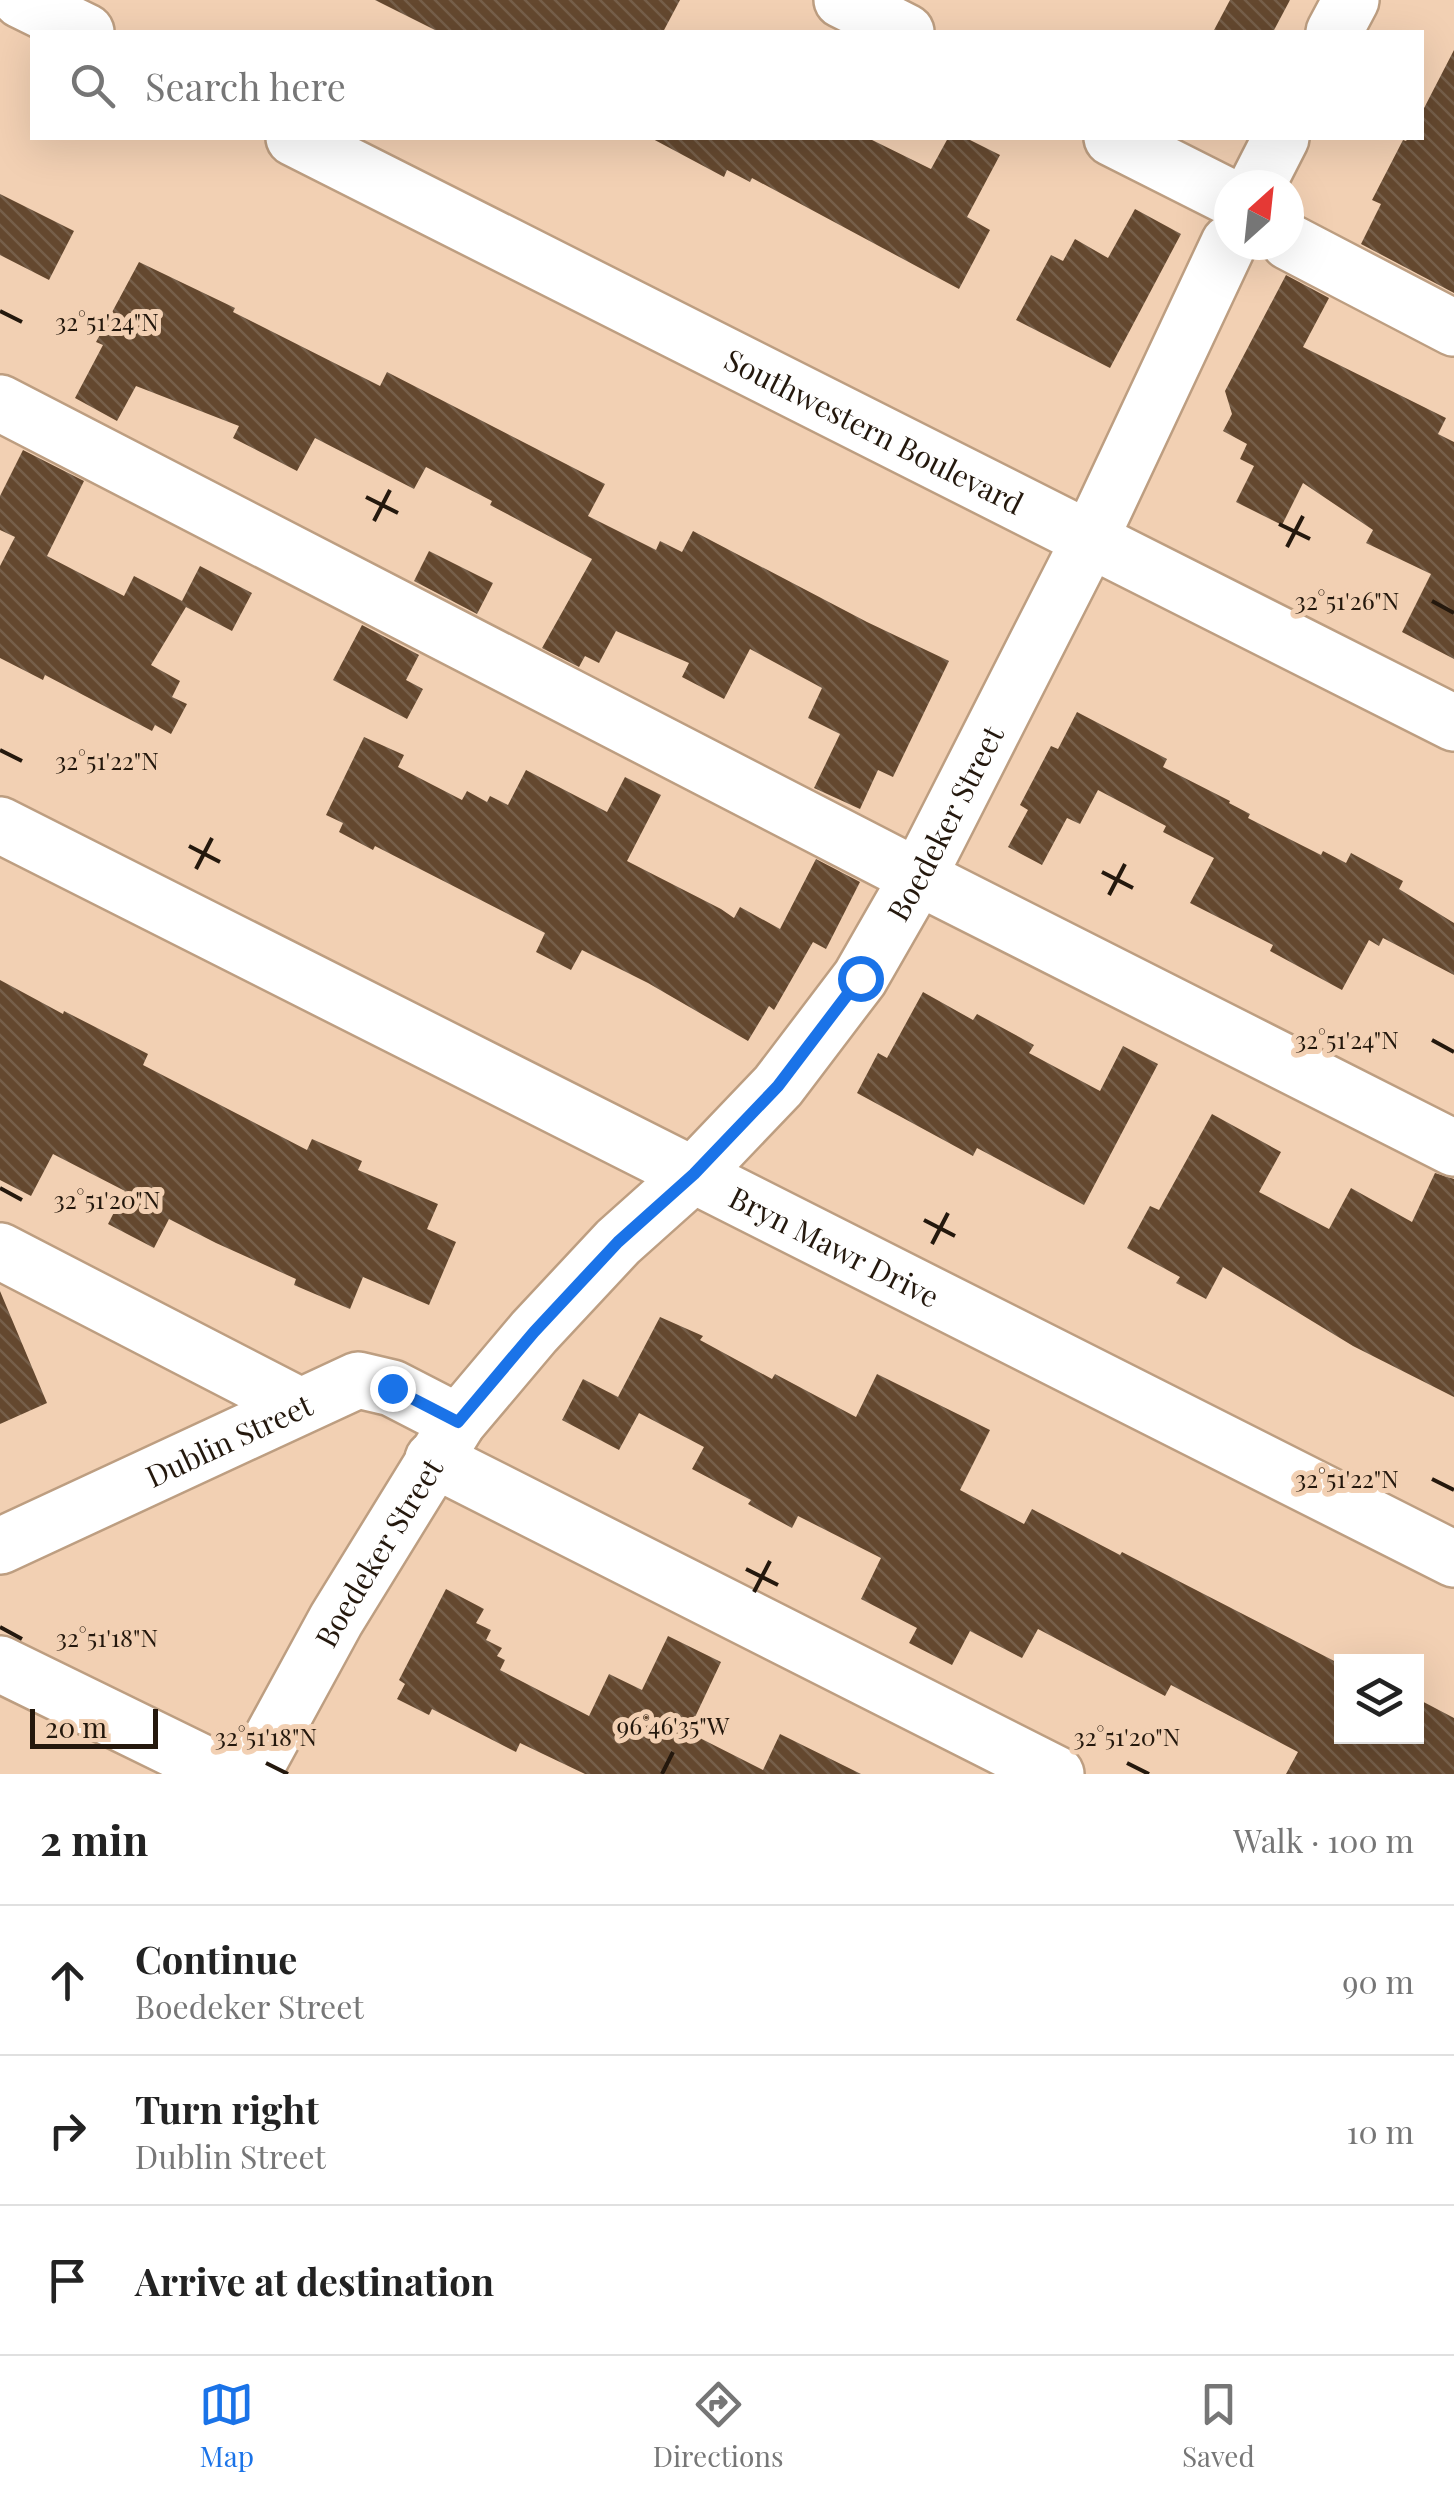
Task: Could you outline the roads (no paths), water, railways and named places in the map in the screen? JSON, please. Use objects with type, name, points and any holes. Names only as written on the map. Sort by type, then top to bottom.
[{"type":"street","points":[[21,0],[82,30]]},
{"type":"street","points":[[842,0],[902,30]]},
{"type":"street","points":[[1335,30],[1351,0]]},
{"type":"street","name":"Southwestern Boulevard","points":[[298,140],[1454,723]]},
{"type":"street","points":[[1116,140],[1214,189]]},
{"type":"street","points":[[1265,170],[1280,140]]},
{"type":"street","points":[[1304,250],[1454,328]]},
{"type":"street","name":"Boedeker Street","points":[[252,1774],[336,1620],[446,1440],[534,1332],[618,1242],[694,1174],[778,1086],[860,978],[918,877],[1090,539],[1221,260]]},
{"type":"street","points":[[0,403],[918,877],[1454,1148]]},
{"type":"street","name":"Bryn Mawr Drive","points":[[0,825],[1454,1560]]},
{"type":"street","points":[[0,1251],[300,1406]]},
{"type":"street","name":"Dublin Street","points":[[0,1546],[358,1380],[392,1388],[446,1440],[1056,1774]]},
{"type":"street","points":[[0,1664],[225,1774]]}]
